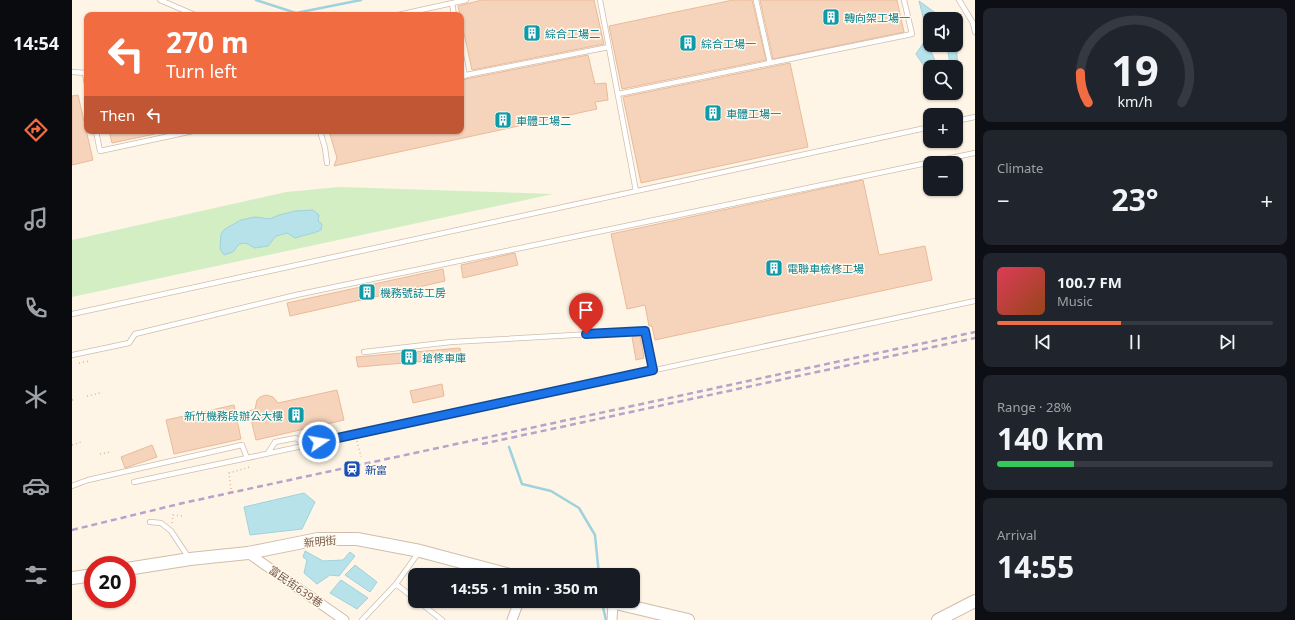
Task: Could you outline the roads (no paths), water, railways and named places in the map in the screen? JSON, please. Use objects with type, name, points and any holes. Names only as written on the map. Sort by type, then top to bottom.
[{"type":"street","name":"新明街","points":[[136,568],[190,559],[248,553],[318,539],[357,538],[420,551],[484,568]]},
{"type":"street","name":"富民街639巷","points":[[248,553],[344,620]]},
{"type":"street","points":[[72,578],[84,576]]},
{"type":"street","points":[[938,620],[975,601]]},
{"type":"street","points":[[512,620],[516,608]]},
{"type":"street","points":[[611,608],[612,620]]},
{"type":"street","points":[[636,608],[688,620]]},
{"type":"lane","points":[[160,0],[188,12]]},
{"type":"lane","points":[[412,12],[466,0]]},
{"type":"lane","points":[[600,0],[636,191]]},
{"type":"lane","points":[[756,0],[770,63]]},
{"type":"lane","points":[[618,94],[912,34],[904,0]]},
{"type":"lane","points":[[960,0],[973,23],[975,32]]},
{"type":"lane","points":[[452,3],[454,12]]},
{"type":"lane","points":[[464,76],[609,46]]},
{"type":"lane","points":[[72,72],[84,73]]},
{"type":"lane","points":[[963,120],[975,117]]},
{"type":"lane","points":[[72,314],[923,129]]},
{"type":"lane","points":[[97,134],[100,151],[179,134]]},
{"type":"lane","points":[[321,134],[327,163]]},
{"type":"lane","points":[[72,354],[129,343],[135,334],[296,295],[975,153]]},
{"type":"lane","points":[[134,482],[975,301]]},
{"type":"lane","points":[[364,352],[451,342],[645,331],[653,370]]},
{"type":"lane","points":[[268,453],[275,442],[296,438],[307,445]]},
{"type":"lane","points":[[72,486],[88,480],[242,445],[247,458]]},
{"type":"lane","points":[[150,522],[161,523],[170,531],[190,559]]},
{"type":"lane","points":[[362,620],[396,584],[420,551]]},
{"type":"lane","points":[[396,584],[408,593]]},
{"type":"lane","points":[[427,608],[442,620]]},
{"type":"water","points":[[919,1],[934,12],[923,12],[923,17]]},
{"type":"water","points":[[923,44],[923,52],[931,52],[935,60],[923,60],[923,64],[916,54]]},
{"type":"water","points":[[948,52],[957,52],[957,60],[949,60]]},
{"type":"water","points":[[313,210],[319,215],[318,221],[322,224],[321,230],[295,238],[287,233],[276,236],[268,246],[255,248],[246,243],[239,244],[233,252],[224,255],[220,249],[221,234],[225,229],[241,220],[255,217],[270,219],[295,211]]},
{"type":"water","points":[[304,493],[315,502],[302,529],[250,535],[244,507]]},
{"type":"water","points":[[305,551],[323,561],[343,560],[350,552],[355,556],[339,576],[330,575],[317,584],[304,573],[307,560],[303,557]]},
{"type":"water","points":[[355,565],[377,582],[370,592],[345,575]]},
{"type":"water","points":[[341,580],[368,598],[357,609],[330,593]]},
{"type":"waterway","points":[[256,0],[293,12]]},
{"type":"waterway","points":[[301,12],[361,0]]},
{"type":"waterway","points":[[509,447],[522,484],[551,491],[579,508],[595,535],[598,568]]},
{"type":"waterway","points":[[603,608],[606,620]]},
{"type":"railway","points":[[72,530],[183,503],[975,332]]},
{"type":"railway","points":[[482,444],[975,338]]},
{"type":"place","name":"轉向架工場一","points":[[831,17]]},
{"type":"place","name":"綜合工場二","points":[[532,33]]},
{"type":"place","name":"綜合工場一","points":[[688,43]]},
{"type":"place","name":"車體工場一","points":[[713,113]]},
{"type":"place","name":"車體工場二","points":[[503,120]]},
{"type":"place","name":"電聯車檢修工場","points":[[774,268]]},
{"type":"place","name":"機務號誌工房","points":[[367,292]]},
{"type":"place","name":"搶修車庫","points":[[409,357]]},
{"type":"place","name":"新竹機務段辦公大樓","points":[[296,415]]},
{"type":"place","name":"新富","points":[[352,469]]}]
